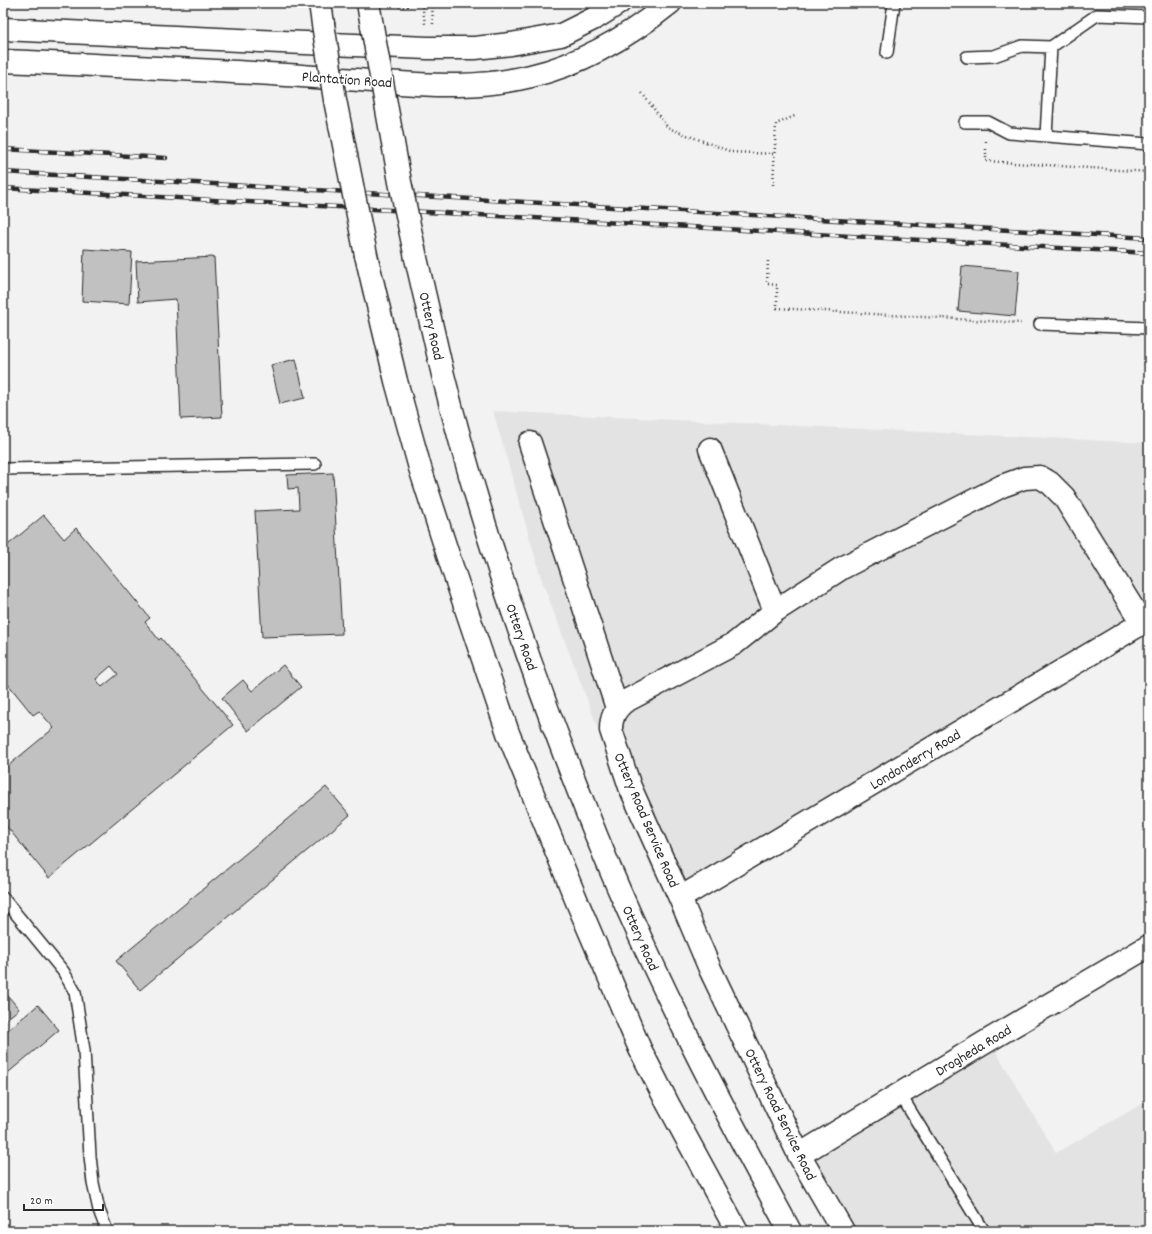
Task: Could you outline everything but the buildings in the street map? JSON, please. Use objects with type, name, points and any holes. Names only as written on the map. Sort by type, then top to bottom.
[{"type":"street","name":"Ottery Road","points":[[368,3],[398,174],[444,376],[468,467],[527,653],[586,812],[624,901],[674,1010],[732,1125],[790,1231]]},
{"type":"street","points":[[3,28],[312,44],[475,48],[511,44],[561,35],[597,17],[619,3]]},
{"type":"street","name":"Plantation Road","points":[[3,61],[285,75],[437,86],[494,84],[563,67],[594,53],[656,15],[670,3]]},
{"type":"street","points":[[321,13],[335,100],[366,255],[396,381],[420,468],[508,733],[578,904],[640,1049],[671,1111],[737,1231]]},
{"type":"street","points":[[530,443],[618,708],[624,702],[734,644],[775,611],[842,568],[963,505],[1002,486],[1024,478],[1040,478],[1050,483],[1064,497],[1145,621]]},
{"type":"street","points":[[710,449],[775,611]]},
{"type":"street","name":"Londonderry Road","points":[[680,898],[1145,621]]},
{"type":"street","name":"Ottery Road Service Road","points":[[618,708],[613,714],[611,730],[630,787],[710,968],[799,1155],[843,1231]]},
{"type":"street","name":"Drogheda Road","points":[[799,1155],[1149,946]]},
{"type":"lane","points":[[887,53],[894,3]]},
{"type":"lane","points":[[967,57],[994,56],[1022,46],[1051,47],[1097,15],[1149,17]]},
{"type":"lane","points":[[1046,136],[1051,47]]},
{"type":"lane","points":[[965,122],[988,122],[1009,134],[1149,144]]},
{"type":"lane","points":[[1040,324],[1149,328]]},
{"type":"lane","points":[[3,469],[315,464]]},
{"type":"lane","points":[[3,898],[63,971],[75,992],[84,1050],[93,1183],[99,1210],[107,1231]]},
{"type":"lane","points":[[900,1094],[984,1231]]},
{"type":"path","points":[[399,7],[409,6],[409,3]]},
{"type":"path","points":[[432,3],[434,29]]},
{"type":"path","points":[[642,93],[668,128],[732,152],[774,154]]},
{"type":"path","points":[[773,185],[776,124],[797,115]]},
{"type":"path","points":[[986,137],[986,161],[1149,172]]},
{"type":"path","points":[[768,261],[767,284],[777,285],[777,308],[1040,324]]},
{"type":"shaded area","points":[[493,411],[1149,443],[1149,619],[680,898],[653,873],[542,581]]},
{"type":"shaded area","points":[[989,1040],[1056,1153],[1149,1100],[1149,1231],[843,1231],[799,1155]]},
{"type":"railway","points":[[3,149],[166,158]]},
{"type":"railway","points":[[3,172],[1149,238]]},
{"type":"railway","points":[[3,188],[1149,253]]}]
